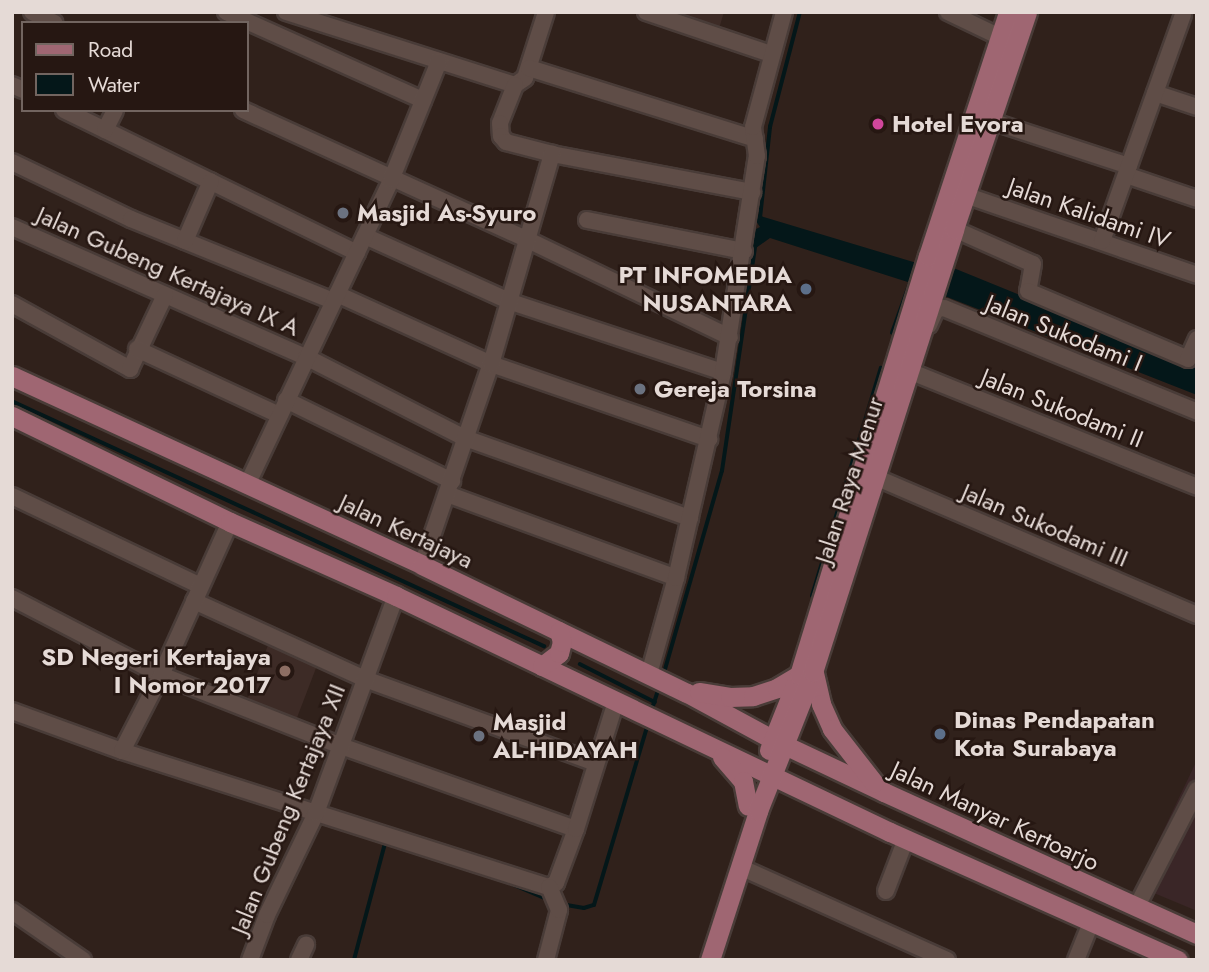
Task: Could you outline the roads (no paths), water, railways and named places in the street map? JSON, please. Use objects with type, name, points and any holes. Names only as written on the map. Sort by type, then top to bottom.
[{"type":"main road","name":"Jalan Raya Menur","points":[[806,673],[925,295],[1008,12]]},
{"type":"main road","name":"Jalan Raya Menur","points":[[936,258],[954,229],[1027,12]]},
{"type":"main road","name":"Jalan Raya Menur","points":[[698,960],[748,806],[780,743],[875,477],[881,434],[909,371],[923,326],[925,295]]},
{"type":"main road","name":"Jalan Kertajaya","points":[[12,376],[422,565],[650,674],[780,743]]},
{"type":"main road","points":[[12,416],[230,522],[396,596],[905,839],[1178,960]]},
{"type":"main road","points":[[542,666],[559,653],[559,631]]},
{"type":"main road","points":[[682,690],[754,696],[778,688],[806,673],[832,729],[864,773],[884,792]]},
{"type":"main road","name":"Jalan Manyar Kertoarjo","points":[[780,743],[1197,934]]},
{"type":"main road","points":[[706,744],[739,774],[748,806]]},
{"type":"main road","name":"Jalan Raya Menur","points":[[710,960],[766,774]]},
{"type":"street","points":[[33,12],[51,21]]},
{"type":"street","points":[[226,12],[244,21]]},
{"type":"street","points":[[269,33],[285,12],[439,61],[524,76],[755,139]]},
{"type":"street","points":[[547,12],[524,76],[500,123],[501,136],[513,144],[552,154],[752,192]]},
{"type":"street","points":[[646,12],[771,54]]},
{"type":"street","points":[[650,674],[676,578],[723,372],[757,156],[753,127],[784,12]]},
{"type":"street","points":[[948,12],[1000,37]]},
{"type":"street","points":[[1102,241],[1185,16]]},
{"type":"street","points":[[248,23],[423,100]]},
{"type":"street","points":[[247,485],[391,180],[439,61]]},
{"type":"street","points":[[1155,93],[1197,107]]},
{"type":"street","points":[[68,112],[357,253]]},
{"type":"street","points":[[105,130],[114,112]]},
{"type":"street","points":[[247,112],[391,180],[528,240],[730,337]]},
{"type":"street","points":[[991,121],[1197,199]]},
{"type":"street","points":[[422,565],[491,364],[552,154]]},
{"type":"street","points":[[12,162],[185,241],[335,298],[491,364],[709,439]]},
{"type":"street","points":[[185,241],[211,181]]},
{"type":"street","name":"Jalan Kalidami IV","points":[[965,195],[1197,275]]},
{"type":"street","points":[[587,220],[744,251]]},
{"type":"street","name":"Jalan Gubeng Kertajaya IX A","points":[[12,227],[306,357],[465,438],[690,518]]},
{"type":"street","points":[[954,229],[1033,264],[1028,291],[1188,359],[1197,339]]},
{"type":"street","points":[[365,236],[510,302],[723,372]]},
{"type":"street","points":[[12,304],[130,369],[164,295]]},
{"type":"street","name":"Jalan Sukodami I","points":[[923,326],[930,324],[936,309],[944,308],[1197,412]]},
{"type":"street","points":[[137,349],[279,415]]},
{"type":"street","name":"Jalan Sukodami II","points":[[909,371],[1197,487]]},
{"type":"street","points":[[286,400],[449,488],[676,578]]},
{"type":"street","name":"Jalan Sukodami III","points":[[875,477],[1197,615]]},
{"type":"street","points":[[12,496],[365,679],[597,763]]},
{"type":"street","points":[[122,751],[161,675],[230,522]]},
{"type":"street","name":"Jalan Gubeng Kertajaya XII","points":[[250,960],[267,915],[314,816],[396,596]]},
{"type":"street","points":[[12,598],[161,675],[341,746],[576,829]]},
{"type":"street","points":[[547,960],[559,910],[553,885],[576,829],[619,702]]},
{"type":"street","points":[[12,711],[314,816],[553,885]]},
{"type":"street","points":[[1136,908],[1197,790]]},
{"type":"street","points":[[886,891],[905,839]]},
{"type":"street","points":[[740,867],[947,960]]},
{"type":"street","points":[[12,911],[83,960]]},
{"type":"street","points":[[1076,960],[1091,923]]},
{"type":"street","points":[[299,960],[306,945]]},
{"type":"water","points":[[757,215],[920,264],[956,269],[1197,367],[1197,395],[914,284],[770,238],[753,250],[754,230],[760,227],[756,221]]},
{"type":"waterway","points":[[760,218],[770,127],[800,12]]},
{"type":"waterway","points":[[664,673],[722,471],[755,247]]},
{"type":"waterway","points":[[892,333],[911,280]]},
{"type":"waterway","points":[[812,596],[881,368]]},
{"type":"waterway","points":[[12,401],[544,646]]},
{"type":"waterway","points":[[580,664],[655,702]]},
{"type":"waterway","points":[[652,709],[659,687]]},
{"type":"waterway","points":[[561,904],[584,908],[594,905],[648,724]]},
{"type":"waterway","points":[[354,960],[386,840]]},
{"type":"waterway","points":[[503,880],[547,899]]},
{"type":"place","name":"Hotel Evora","points":[[878,124]]},
{"type":"place","name":"Masjid As-Syuro","points":[[343,213]]},
{"type":"place","name":"PT INFOMEDIA NUSANTARA","points":[[806,289]]},
{"type":"place","name":"Gereja Torsina","points":[[640,389]]},
{"type":"place","name":"SD Negeri Kertajaya I Nomor 2017","points":[[285,671]]},
{"type":"place","name":"Dinas Pendapatan Kota Surabaya","points":[[940,734]]},
{"type":"place","name":"Masjid AL-HIDAYAH","points":[[479,736]]}]
